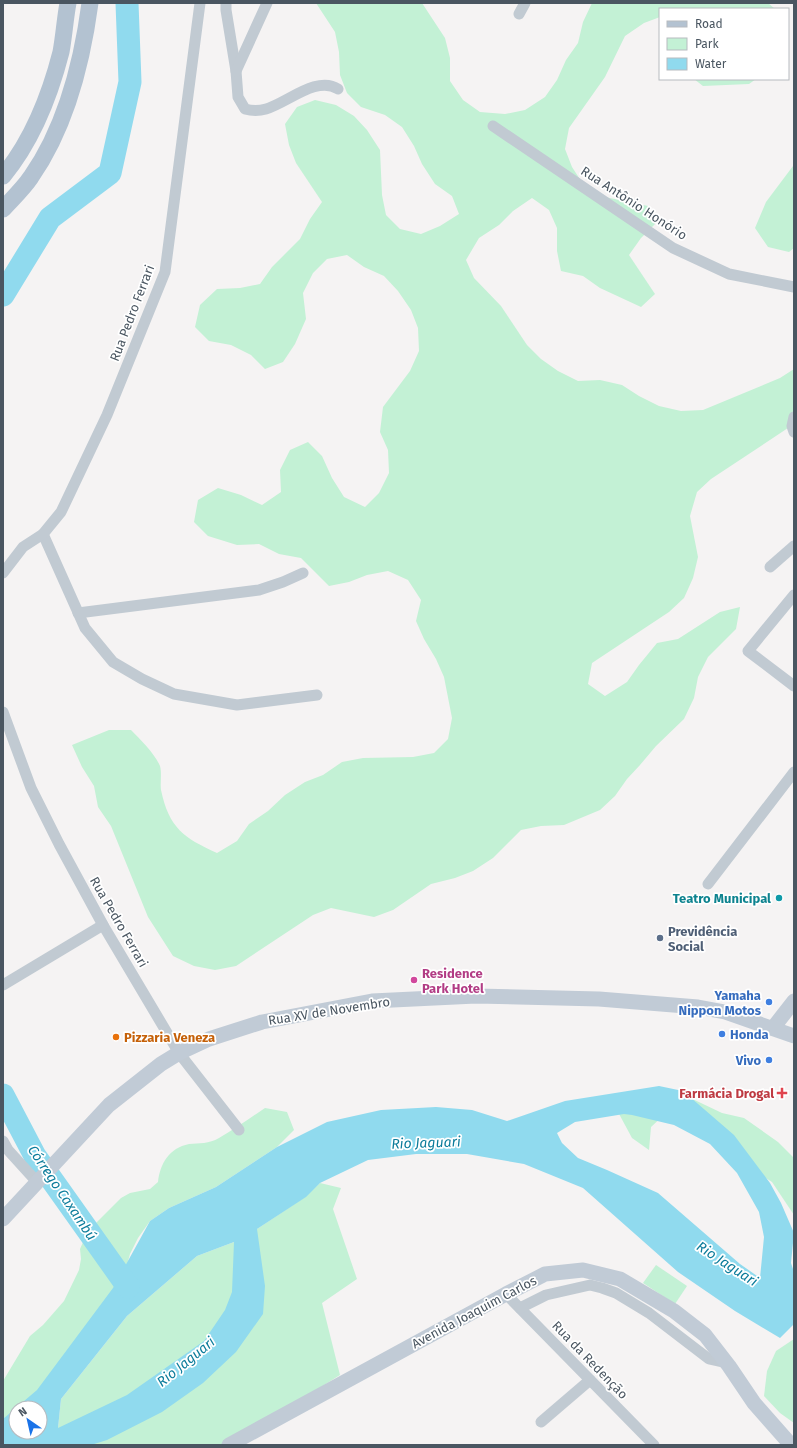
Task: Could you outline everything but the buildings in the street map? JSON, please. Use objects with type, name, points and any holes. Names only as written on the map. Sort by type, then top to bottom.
[{"type":"main road","points":[[3,176],[20,154],[36,124],[50,89],[61,50],[68,3]]},
{"type":"main road","points":[[3,209],[31,178],[54,139],[72,92],[87,24],[90,3]]},
{"type":"main road","name":"Rua XV de Novembro","points":[[3,1219],[109,1105],[161,1064],[179,1053],[209,1039],[262,1022],[372,1002],[476,996],[599,999],[698,1007],[724,1012],[794,1036]]},
{"type":"main road","points":[[773,1028],[794,1001]]},
{"type":"main road","name":"Avenida Joaquim Carlos","points":[[229,1445],[545,1274],[583,1270],[620,1279],[674,1311],[705,1335],[754,1403],[791,1445]]},
{"type":"street","name":"Rua Pedro Ferrari","points":[[3,573],[23,547],[43,534],[61,512],[106,415],[165,272],[200,3]]},
{"type":"street","points":[[226,3],[236,71],[238,97],[245,109],[253,111],[267,108],[315,86],[332,85],[338,89]]},
{"type":"street","points":[[236,71],[267,3]]},
{"type":"street","points":[[519,14],[525,3]]},
{"type":"street","name":"Rua Antônio Honório","points":[[493,126],[673,248],[729,274],[794,288]]},
{"type":"street","points":[[794,417],[792,426],[794,432]]},
{"type":"street","points":[[43,534],[85,628],[113,662],[142,679],[174,694],[237,705],[317,695]]},
{"type":"street","points":[[770,567],[794,546]]},
{"type":"street","points":[[78,613],[259,590],[303,573]]},
{"type":"street","points":[[794,594],[748,651],[794,686]]},
{"type":"street","name":"Rua Pedro Ferrari","points":[[3,712],[31,788],[59,844],[103,925],[179,1053],[239,1130]]},
{"type":"street","points":[[708,884],[794,772]]},
{"type":"street","points":[[3,985],[103,925]]},
{"type":"street","points":[[3,1141],[8,1150],[39,1181]]},
{"type":"street","points":[[520,1308],[546,1295],[590,1285],[602,1288],[616,1293],[649,1313],[709,1359],[726,1363]]},
{"type":"street","name":"Rua da Redenção","points":[[506,1294],[654,1445]]},
{"type":"street","points":[[541,1422],[590,1380]]},
{"type":"green space","points":[[316,3],[422,3],[445,38],[450,58],[450,81],[463,100],[480,112],[505,114],[525,110],[545,97],[557,80],[566,60],[578,43],[583,22],[592,3],[768,3],[774,8],[659,8],[659,17],[644,23],[625,36],[605,77],[569,128],[565,149],[572,167],[585,187],[605,197],[648,206],[655,224],[641,238],[629,255],[655,294],[641,307],[600,288],[583,276],[561,271],[557,251],[557,228],[549,210],[532,198],[513,211],[499,225],[479,238],[466,260],[474,278],[501,306],[527,345],[541,359],[558,371],[578,381],[600,380],[622,385],[659,406],[681,411],[703,410],[780,378],[794,369],[794,424],[711,479],[697,492],[690,516],[698,557],[693,578],[684,598],[669,612],[592,663],[588,684],[605,696],[627,682],[657,643],[678,639],[720,612],[740,607],[736,629],[708,657],[698,677],[694,698],[684,719],[656,746],[627,779],[615,796],[600,810],[564,825],[541,826],[521,830],[493,858],[473,871],[455,878],[431,884],[393,910],[374,917],[331,908],[313,915],[236,966],[215,970],[194,966],[173,956],[148,917],[111,826],[98,807],[94,786],[82,767],[72,745],[109,730],[131,730],[158,761],[161,772],[161,790],[164,803],[168,814],[174,823],[195,842],[217,853],[237,841],[249,824],[268,811],[285,795],[305,782],[323,775],[342,762],[363,758],[413,757],[434,753],[448,739],[452,718],[444,677],[416,621],[421,600],[408,580],[388,571],[367,575],[349,582],[329,586],[301,558],[279,554],[259,544],[237,545],[208,536],[194,522],[198,500],[218,488],[241,495],[262,505],[281,492],[280,470],[290,450],[308,442],[322,456],[332,478],[344,497],[365,507],[379,493],[389,473],[388,450],[380,432],[383,407],[410,371],[419,351],[418,328],[411,310],[398,291],[384,276],[364,267],[347,255],[327,259],[313,273],[303,293],[306,319],[295,344],[283,362],[265,369],[251,355],[231,345],[209,341],[195,327],[200,305],[217,289],[240,288],[260,284],[272,267],[300,239],[310,219],[322,202],[296,163],[289,145],[285,124],[297,107],[315,100],[336,105],[354,116],[367,130],[380,150],[382,195],[386,215],[400,229],[421,234],[440,226],[459,214],[452,196],[435,184],[422,164],[414,146],[402,127],[385,115],[361,107],[347,93],[340,75],[339,52],[335,32]]},
{"type":"green space","points":[[695,80],[755,80],[749,84],[703,86]]},
{"type":"green space","points":[[794,161],[794,248],[789,252],[768,247],[755,228],[766,202],[793,166]]},
{"type":"green space","points":[[682,1094],[722,1113],[744,1118],[778,1142],[794,1158],[794,1215],[772,1182],[666,1113],[651,1127],[649,1150],[632,1138],[611,1099]]},
{"type":"green space","points":[[265,1108],[287,1112],[294,1130],[277,1147],[216,1187],[169,1208],[150,1221],[138,1238],[130,1254],[121,1286],[42,1396],[33,1400],[8,1400],[8,1417],[3,1422],[3,1381],[30,1336],[43,1325],[64,1301],[79,1270],[81,1259],[80,1249],[88,1231],[121,1198],[130,1193],[150,1189],[158,1182],[163,1163],[176,1149],[189,1144],[212,1141],[231,1131]]},
{"type":"green space","points":[[320,1183],[341,1188],[333,1209],[357,1279],[322,1303],[340,1375],[267,1421],[223,1445],[41,1445],[48,1440],[48,1438],[58,1428],[61,1399],[127,1316],[197,1256],[242,1239],[305,1197]]},
{"type":"green space","points":[[656,1265],[687,1286],[675,1304],[643,1283]]},
{"type":"green space","points":[[794,1339],[794,1423],[780,1413],[764,1396],[767,1371],[776,1351]]},
{"type":"water","name":"Rio Jaguari","points":[[659,1086],[683,1091],[734,1135],[770,1183],[781,1203],[794,1233],[791,1263],[794,1272],[794,1324],[780,1338],[735,1311],[678,1272],[583,1188],[524,1164],[467,1154],[416,1154],[368,1160],[320,1183],[306,1197],[257,1229],[265,1286],[263,1314],[236,1352],[203,1383],[162,1412],[107,1440],[91,1445],[3,1445],[3,1419],[8,1415],[8,1440],[48,1440],[48,1400],[25,1400],[37,1390],[113,1288],[150,1221],[169,1208],[216,1187],[277,1147],[327,1122],[381,1110],[436,1107],[472,1110],[507,1121],[565,1101]],"holes":[[[624,1114],[674,1125],[710,1144],[737,1173],[759,1212],[764,1237],[760,1278],[740,1264],[658,1193],[578,1158],[562,1143],[557,1133],[575,1122]],[[234,1242],[232,1292],[225,1310],[204,1341],[127,1395],[58,1428],[61,1399],[127,1316],[197,1256]]]},
{"type":"waterway","name":"Córrego Caxambú","points":[[3,295],[50,218],[110,173],[130,82],[127,3]]},
{"type":"waterway","name":"Córrego Caxambú","points":[[3,1095],[35,1156],[128,1287]]},
{"type":"place","name":"Teatro Municipal","points":[[779,898]]},
{"type":"place","name":"Previdência Social","points":[[660,938]]},
{"type":"place","name":"Residence Park Hotel","points":[[414,980]]},
{"type":"place","name":"Yamaha Nippon Motos","points":[[769,1002]]},
{"type":"place","name":"Honda","points":[[722,1034]]},
{"type":"place","name":"Pizzaria Veneza","points":[[116,1037]]},
{"type":"place","name":"Vivo","points":[[769,1060]]},
{"type":"place","name":"Farmácia Drogal","points":[[782,1093]]}]
